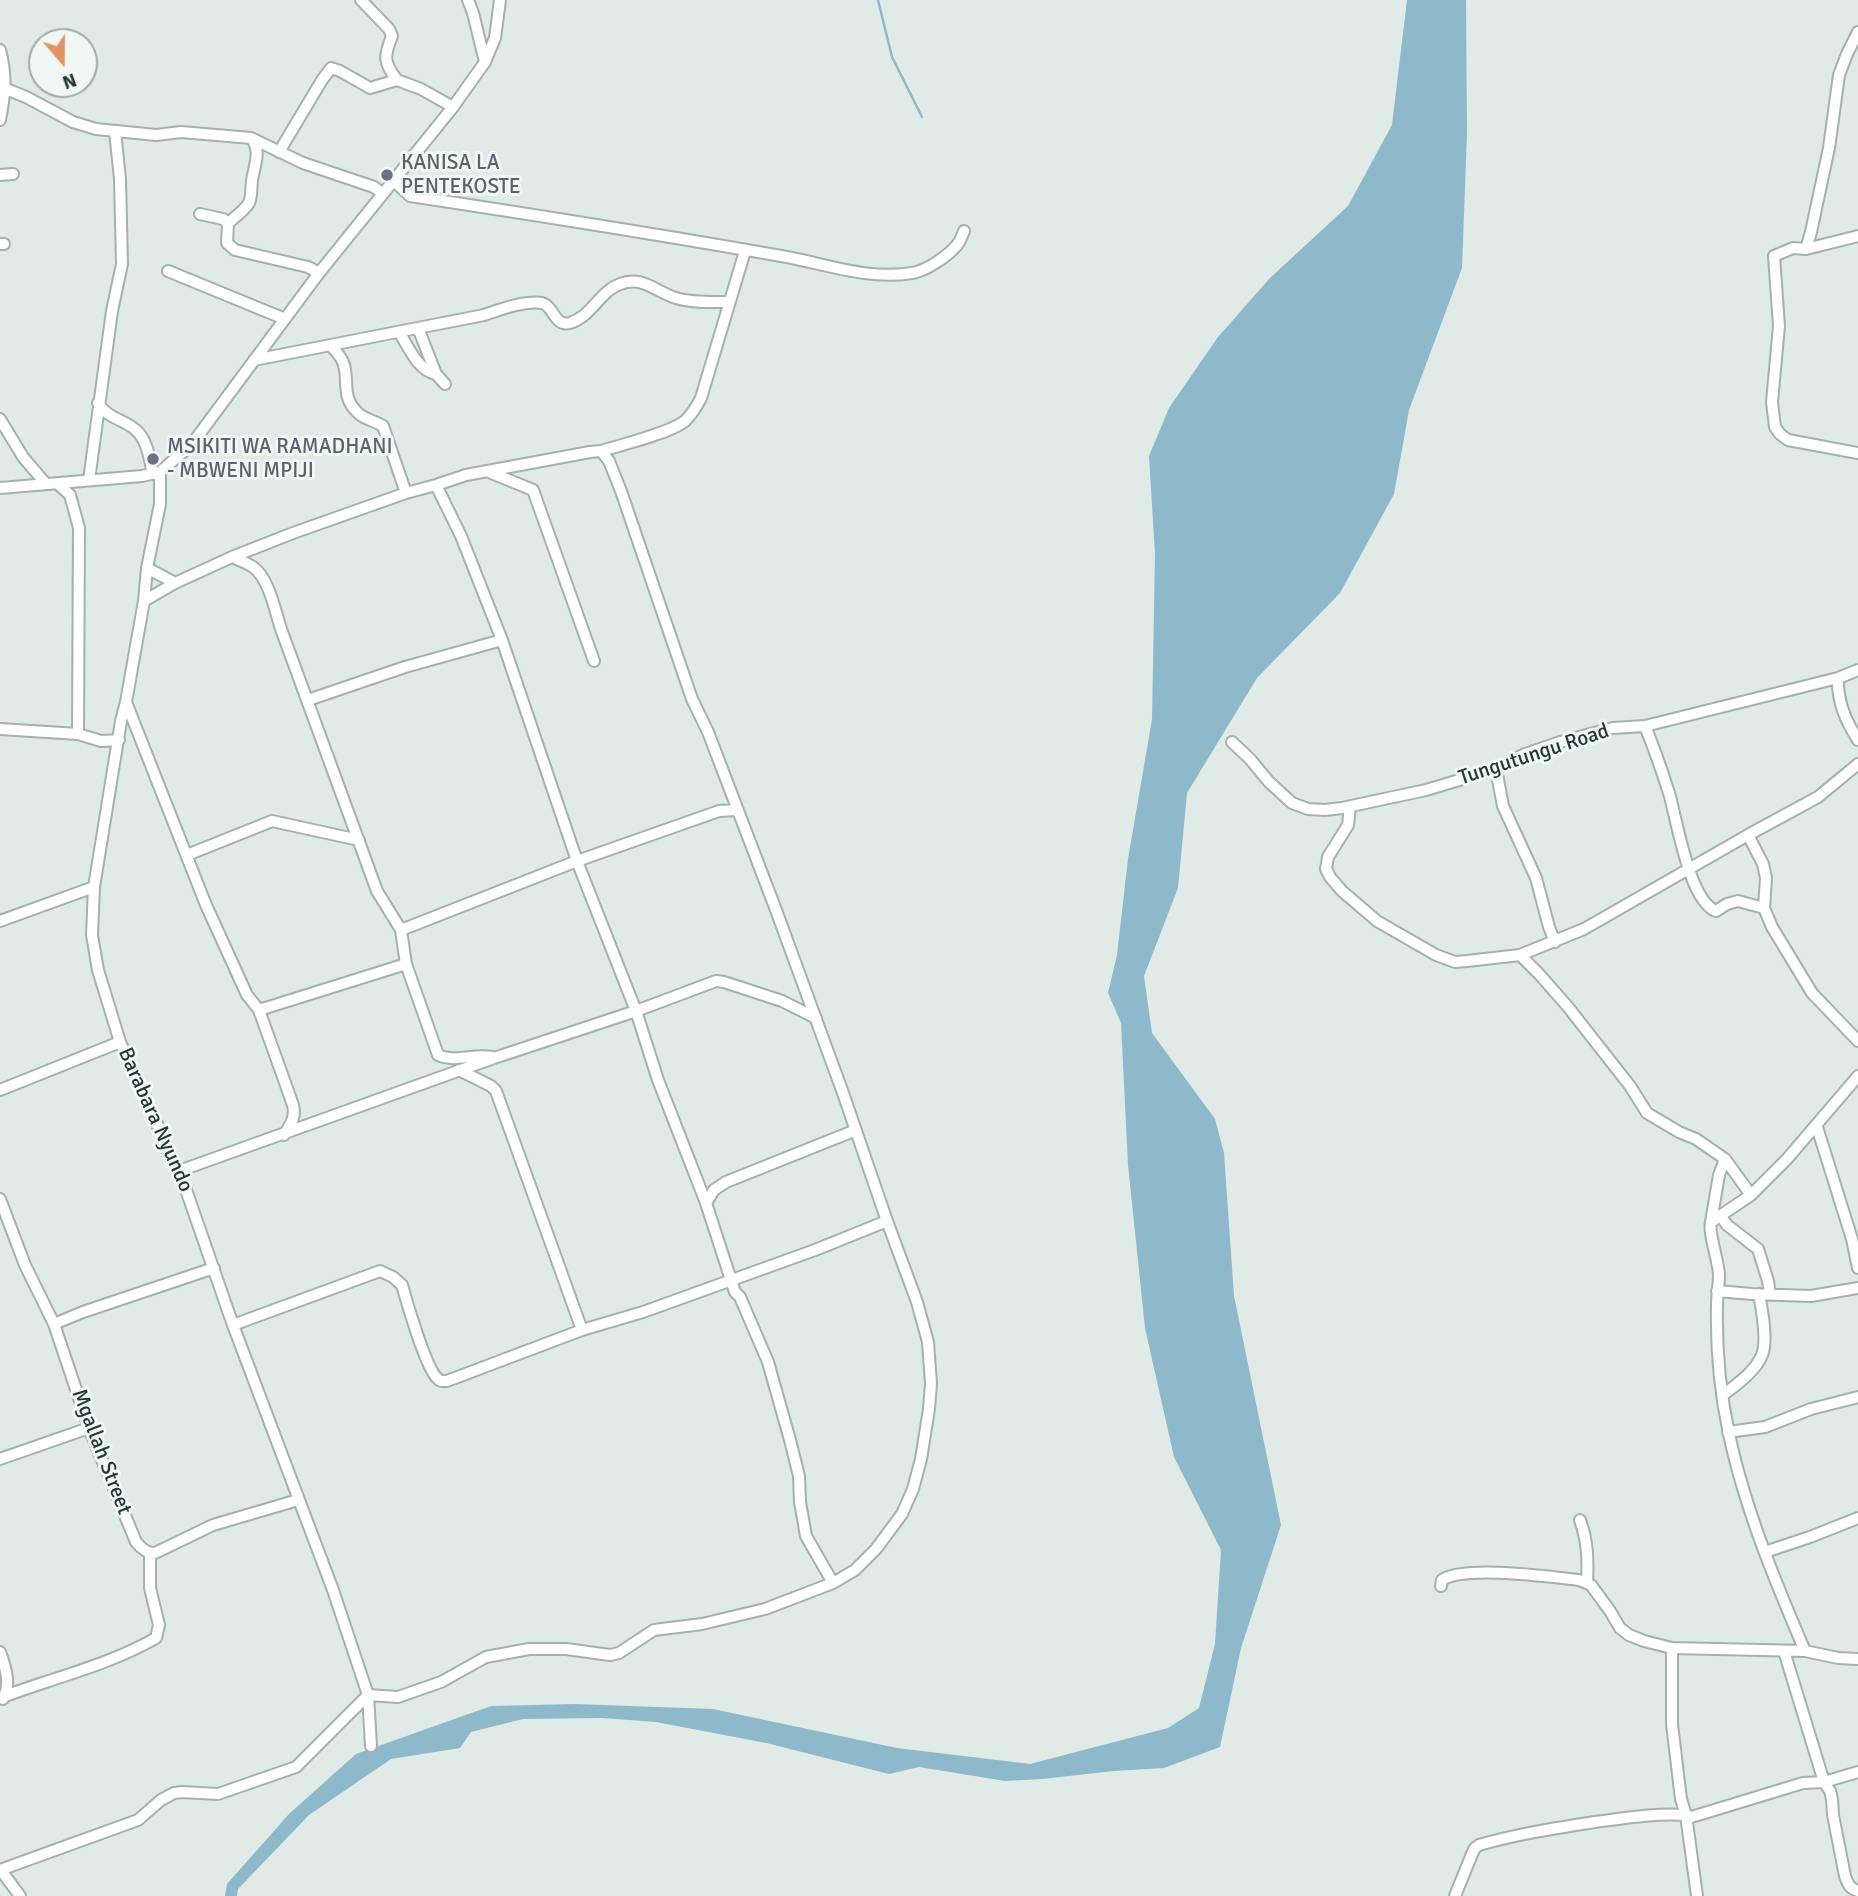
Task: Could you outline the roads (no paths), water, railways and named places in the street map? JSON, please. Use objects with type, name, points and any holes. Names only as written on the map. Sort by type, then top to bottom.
[{"type":"street","points":[[361,0],[390,29],[392,36],[385,54],[389,70],[397,80],[422,89],[453,107]]},
{"type":"street","points":[[468,0],[485,62]]},
{"type":"street","points":[[0,488],[156,473],[192,444],[319,273],[453,107],[485,62],[495,38],[500,0]]},
{"type":"street","points":[[1806,249],[1829,148],[1839,75],[1858,32]]},
{"type":"street","points":[[0,50],[5,72],[0,120]]},
{"type":"street","points":[[279,152],[331,68],[370,88],[397,80]]},
{"type":"street","points":[[5,89],[73,122],[96,129],[156,135],[181,132],[251,138],[303,163],[374,187],[383,194]]},
{"type":"street","points":[[89,480],[112,311],[122,264],[116,131]]},
{"type":"street","points":[[251,138],[256,146],[251,196],[248,205],[228,223],[228,243],[235,250],[308,267],[319,273]]},
{"type":"street","points":[[0,174],[13,174]]},
{"type":"street","points":[[394,181],[410,196],[789,257],[880,275],[915,273],[931,266],[957,246],[964,231]]},
{"type":"street","points":[[200,214],[223,219],[228,223]]},
{"type":"street","points":[[1858,236],[1806,249],[1793,248],[1774,256],[1779,326],[1772,402],[1775,427],[1780,435],[1788,440],[1858,453]]},
{"type":"street","points":[[144,601],[232,557],[406,494],[466,475],[601,452],[683,422],[701,398],[745,251]]},
{"type":"street","points":[[168,271],[285,319]]},
{"type":"street","points":[[254,360],[484,315],[532,303],[544,303],[555,318],[569,323],[590,311],[606,292],[618,284],[630,281],[648,284],[675,298],[729,302]]},
{"type":"street","points":[[418,328],[436,374],[445,384]]},
{"type":"street","points":[[399,332],[422,368],[436,374]]},
{"type":"street","points":[[331,346],[344,364],[345,386],[350,403],[360,415],[383,426],[406,494]]},
{"type":"street","name":"Barabara Nyundo","points":[[98,403],[103,411],[138,432],[156,473],[160,504],[94,887],[92,935],[98,970],[120,1041],[179,1171],[233,1325],[333,1590],[368,1695],[371,1746]]},
{"type":"street","points":[[0,419],[23,457],[51,483],[70,495],[79,528],[78,734]]},
{"type":"street","points":[[0,1871],[138,1820],[174,1793],[218,1794],[296,1767],[368,1695],[398,1697],[441,1682],[486,1657],[529,1649],[551,1648],[610,1655],[619,1653],[654,1630],[702,1624],[765,1609],[833,1583],[855,1570],[876,1549],[902,1514],[916,1479],[929,1409],[929,1342],[816,1018],[708,732],[692,699],[621,491],[609,461],[601,452]]},
{"type":"street","points":[[486,471],[533,490],[594,661]]},
{"type":"street","points":[[436,485],[461,536],[502,640],[577,861],[636,1012],[658,1080],[706,1203],[735,1292],[740,1297],[768,1362],[799,1476],[806,1536],[833,1583]]},
{"type":"street","points":[[232,557],[253,567],[261,575],[269,593],[377,891],[401,930],[405,964],[438,1055],[453,1059],[475,1055],[494,1058]]},
{"type":"street","points":[[147,568],[176,583]]},
{"type":"street","points":[[308,700],[405,667],[502,640]]},
{"type":"street","name":"Tungutungu Road","points":[[1232,741],[1292,803],[1308,809],[1325,810],[1426,790],[1496,769],[1525,754],[1560,742],[1613,728],[1645,726],[1838,678],[1858,670]]},
{"type":"street","points":[[1838,678],[1840,699],[1846,718],[1858,740]]},
{"type":"street","points":[[126,702],[206,905],[250,1000],[258,1010],[294,1110],[292,1122],[284,1135]]},
{"type":"street","points":[[1645,726],[1670,797],[1680,842],[1697,888],[1712,910],[1716,911],[1738,901],[1764,908]]},
{"type":"street","points":[[0,729],[78,734],[101,741],[119,740]]},
{"type":"street","points":[[1350,806],[1348,825],[1336,841],[1326,863],[1330,877],[1377,921],[1444,959],[1455,962],[1520,955],[1584,929],[1818,797],[1858,764]]},
{"type":"street","points":[[1496,769],[1503,806],[1536,878],[1555,942]]},
{"type":"street","points":[[401,930],[577,861],[719,811],[738,810]]},
{"type":"street","points":[[187,855],[272,821],[359,840]]},
{"type":"street","points":[[1748,835],[1763,864],[1766,878],[1764,908],[1772,927],[1812,993],[1858,1041]]},
{"type":"street","points":[[0,921],[94,887]]},
{"type":"street","points":[[1520,955],[1567,1007],[1630,1086],[1647,1113],[1696,1139],[1725,1159],[1751,1195]]},
{"type":"street","points":[[258,1010],[405,964]]},
{"type":"street","points":[[179,1171],[458,1070],[636,1012],[716,981],[766,995],[816,1018]]},
{"type":"street","points":[[0,1090],[120,1041]]},
{"type":"street","points":[[458,1070],[489,1084],[496,1091],[582,1330]]},
{"type":"street","points":[[1805,1651],[1765,1552],[1728,1432],[1717,1336],[1719,1275],[1709,1227],[1716,1218],[1751,1195],[1787,1159],[1858,1076]]},
{"type":"street","points":[[1816,1127],[1852,1239],[1858,1268]]},
{"type":"street","points":[[706,1203],[714,1190],[726,1182],[856,1130]]},
{"type":"street","points":[[1716,1218],[1718,1175],[1725,1159]]},
{"type":"street","name":"Mgallah Street","points":[[0,1199],[25,1265],[54,1324],[89,1428],[136,1542],[150,1553]]},
{"type":"street","points":[[1716,1218],[1758,1250],[1768,1281],[1765,1294],[1763,1354],[1742,1380],[1723,1395]]},
{"type":"street","points":[[233,1325],[380,1271],[402,1285],[429,1366],[434,1376],[441,1381],[456,1378],[582,1330],[643,1312],[887,1222]]},
{"type":"street","points":[[54,1324],[214,1268]]},
{"type":"street","points":[[1717,1291],[1811,1296],[1858,1288]]},
{"type":"street","points":[[1728,1432],[1765,1426],[1811,1409],[1858,1397]]},
{"type":"street","points":[[0,1459],[89,1428]]},
{"type":"street","points":[[2,1699],[77,1673],[156,1638],[159,1625],[150,1588],[150,1553],[160,1551],[213,1525],[298,1500]]},
{"type":"street","points":[[1765,1552],[1858,1518]]},
{"type":"street","points":[[1580,1520],[1586,1536],[1587,1583]]},
{"type":"street","points":[[1441,1586],[1442,1580],[1458,1573],[1561,1578],[1591,1585],[1620,1628],[1629,1635],[1672,1648],[1805,1651],[1838,1658],[1858,1658]]},
{"type":"street","points":[[1672,1648],[1672,1724],[1681,1799],[1686,1815],[1698,1896]]},
{"type":"street","points":[[1784,1651],[1824,1782],[1828,1785],[1832,1799],[1845,1876],[1848,1885],[1855,1892]]},
{"type":"street","points":[[0,1652],[7,1673],[2,1699]]},
{"type":"street","points":[[1455,1896],[1472,1854],[1479,1845],[1541,1831],[1637,1816],[1691,1817],[1803,1783],[1824,1782],[1858,1772]]},
{"type":"street","points":[[0,1871],[20,1896]]},
{"type":"water","points":[[1407,0],[1466,0],[1467,133],[1462,268],[1409,410],[1394,494],[1340,593],[1257,678],[1187,793],[1178,888],[1144,976],[1152,1033],[1215,1119],[1224,1153],[1234,1296],[1281,1525],[1241,1648],[1220,1747],[1164,1768],[1005,1781],[919,1767],[889,1774],[766,1743],[656,1722],[602,1718],[523,1719],[471,1732],[460,1748],[391,1759],[309,1815],[238,1889],[237,1896],[225,1896],[227,1884],[289,1814],[356,1754],[491,1706],[575,1704],[713,1709],[897,1748],[1030,1764],[1168,1728],[1199,1708],[1215,1644],[1221,1550],[1174,1457],[1145,1328],[1128,1165],[1121,1023],[1108,993],[1117,955],[1128,859],[1152,719],[1155,554],[1149,456],[1169,408],[1218,337],[1270,278],[1348,206],[1392,125]]},
{"type":"waterway","points":[[878,0],[892,57],[922,117]]},
{"type":"place","name":"KANISA LA PENTEKOSTE","points":[[387,175]]},
{"type":"place","name":"MSIKITI WA RAMADHANI - MBWENI MPIJI","points":[[153,459]]}]
